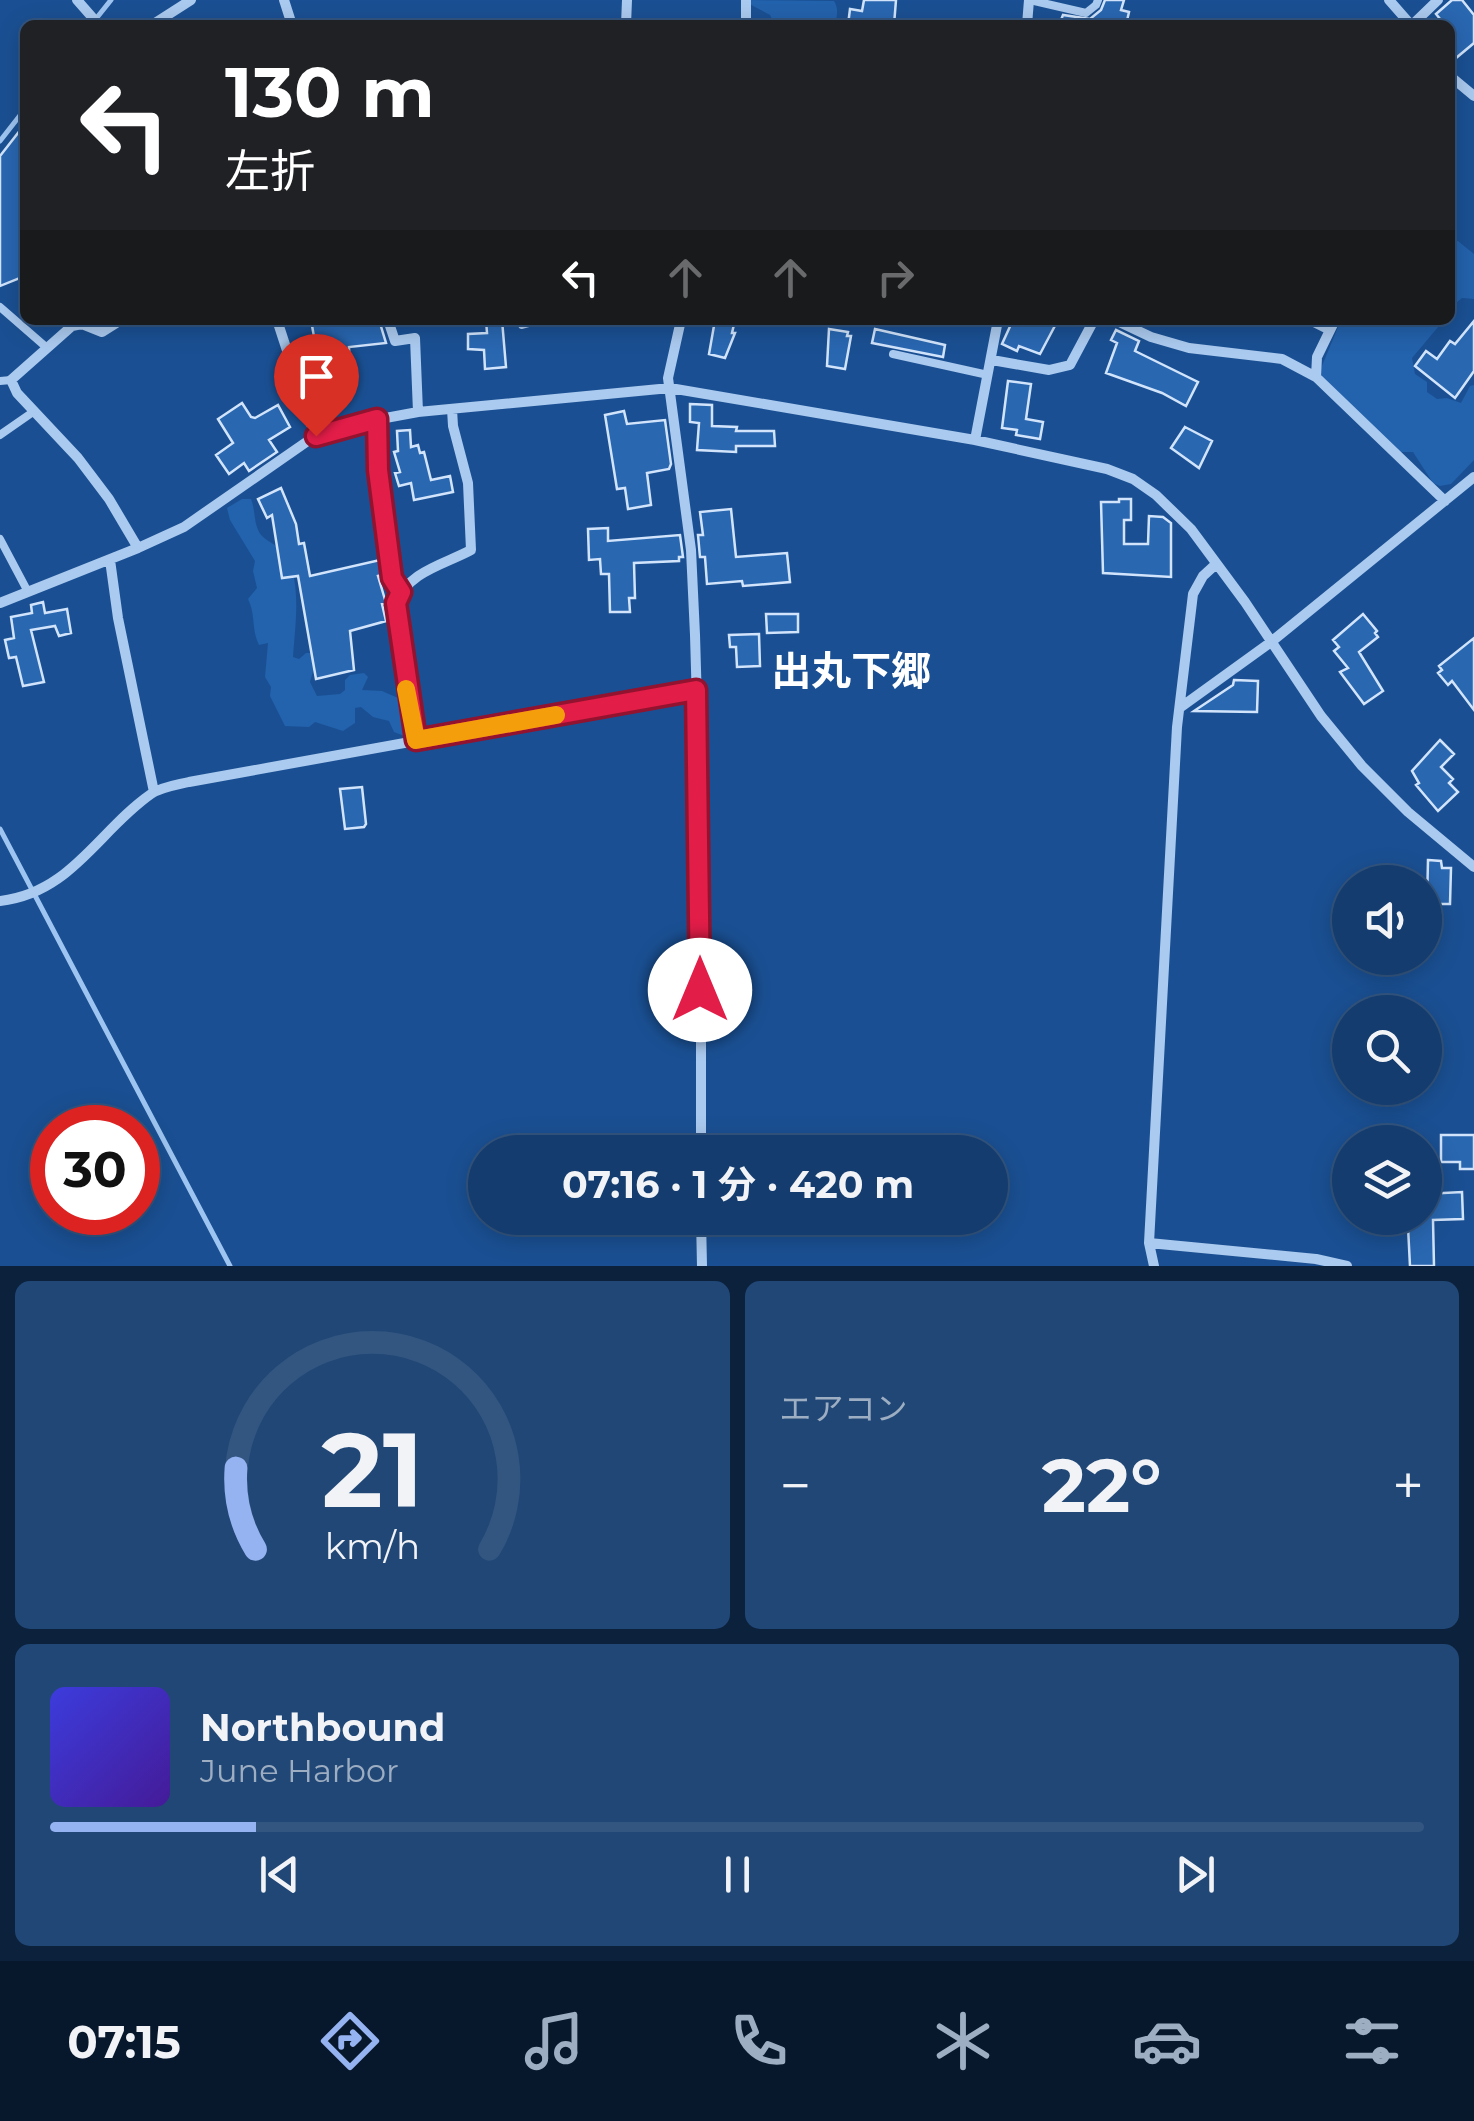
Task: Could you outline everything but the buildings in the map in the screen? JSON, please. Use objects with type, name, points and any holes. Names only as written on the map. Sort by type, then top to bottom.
[{"type":"street","points":[[76,0],[94,20]]},
{"type":"street","points":[[160,20],[191,0]]},
{"type":"street","points":[[1389,0],[1407,20]]},
{"type":"street","points":[[1416,20],[1438,0]]},
{"type":"street","points":[[77,325],[6,381],[78,458],[138,548]]},
{"type":"street","points":[[84,325],[102,332],[114,325]]},
{"type":"street","points":[[279,325],[316,436]]},
{"type":"street","points":[[390,325],[395,341],[415,338],[418,412]]},
{"type":"street","points":[[679,325],[668,378],[691,550],[701,841],[701,1135]]},
{"type":"street","points":[[975,440],[997,325]]},
{"type":"street","points":[[992,360],[1049,370],[1070,365],[1091,325]]},
{"type":"street","points":[[1126,325],[1189,348],[1282,359],[1316,377],[1445,501]]},
{"type":"street","points":[[1316,377],[1318,358],[1333,325]]},
{"type":"street","points":[[0,603],[110,560],[202,517],[316,436],[418,412],[670,388],[975,440],[1107,469],[1133,479],[1156,495],[1191,530],[1320,716],[1362,766],[1421,824],[1474,867]]},
{"type":"street","points":[[416,740],[396,603],[418,575],[471,550],[468,483],[452,409]]},
{"type":"street","points":[[377,419],[378,470],[392,578],[401,592]]},
{"type":"street","points":[[1181,707],[1272,642],[1474,478]]},
{"type":"street","points":[[110,560],[154,792]]},
{"type":"street","points":[[1154,1266],[1150,1243],[1187,624],[1194,594],[1203,576],[1214,566]]},
{"type":"street","points":[[0,901],[47,888],[154,792],[189,782],[696,690]]},
{"type":"street","points":[[701,1235],[702,1266]]},
{"type":"street","points":[[1150,1243],[1316,1258],[1347,1266]]},
{"type":"lane","points":[[1030,0],[1086,14],[1098,0]]},
{"type":"lane","points":[[0,307],[20,324]]},
{"type":"lane","points":[[21,325],[46,347]]},
{"type":"lane","points":[[893,354],[988,375]]},
{"type":"lane","points":[[0,435],[33,412]]},
{"type":"lane","points":[[0,539],[27,590]]},
{"type":"shaded area","points":[[742,0],[834,1],[837,10],[836,20],[772,20]]},
{"type":"shaded area","points":[[1455,242],[1474,254],[1474,299],[1462,298],[1455,304]]},
{"type":"shaded area","points":[[1339,325],[1440,325],[1412,358],[1415,374],[1427,382],[1427,392],[1437,399],[1461,403],[1474,385],[1474,460],[1451,484],[1433,483],[1413,452],[1398,452],[1319,373]]},
{"type":"shaded area","points":[[242,499],[251,499],[259,532],[284,553],[291,567],[296,605],[293,657],[299,659],[313,653],[315,664],[310,682],[317,696],[340,694],[350,675],[364,673],[368,677],[362,690],[382,691],[405,701],[412,739],[394,732],[389,721],[373,717],[361,707],[355,708],[355,723],[343,731],[315,722],[309,727],[285,726],[265,677],[268,643],[259,645],[248,599],[257,588],[255,561],[227,508]]},
{"type":"waterway","points":[[95,20],[111,0]]},
{"type":"waterway","points":[[0,141],[20,115]]},
{"type":"waterway","points":[[0,829],[230,1266]]},
{"type":"slow traffic","points":[[406,689],[416,740],[556,715]]},
{"type":"district","name":"出丸下郷","points":[[851,670]]},
{"type":"route","points":[[316,436],[377,419],[378,470],[392,578],[401,592],[396,603],[416,740],[696,690],[700,990]]}]
